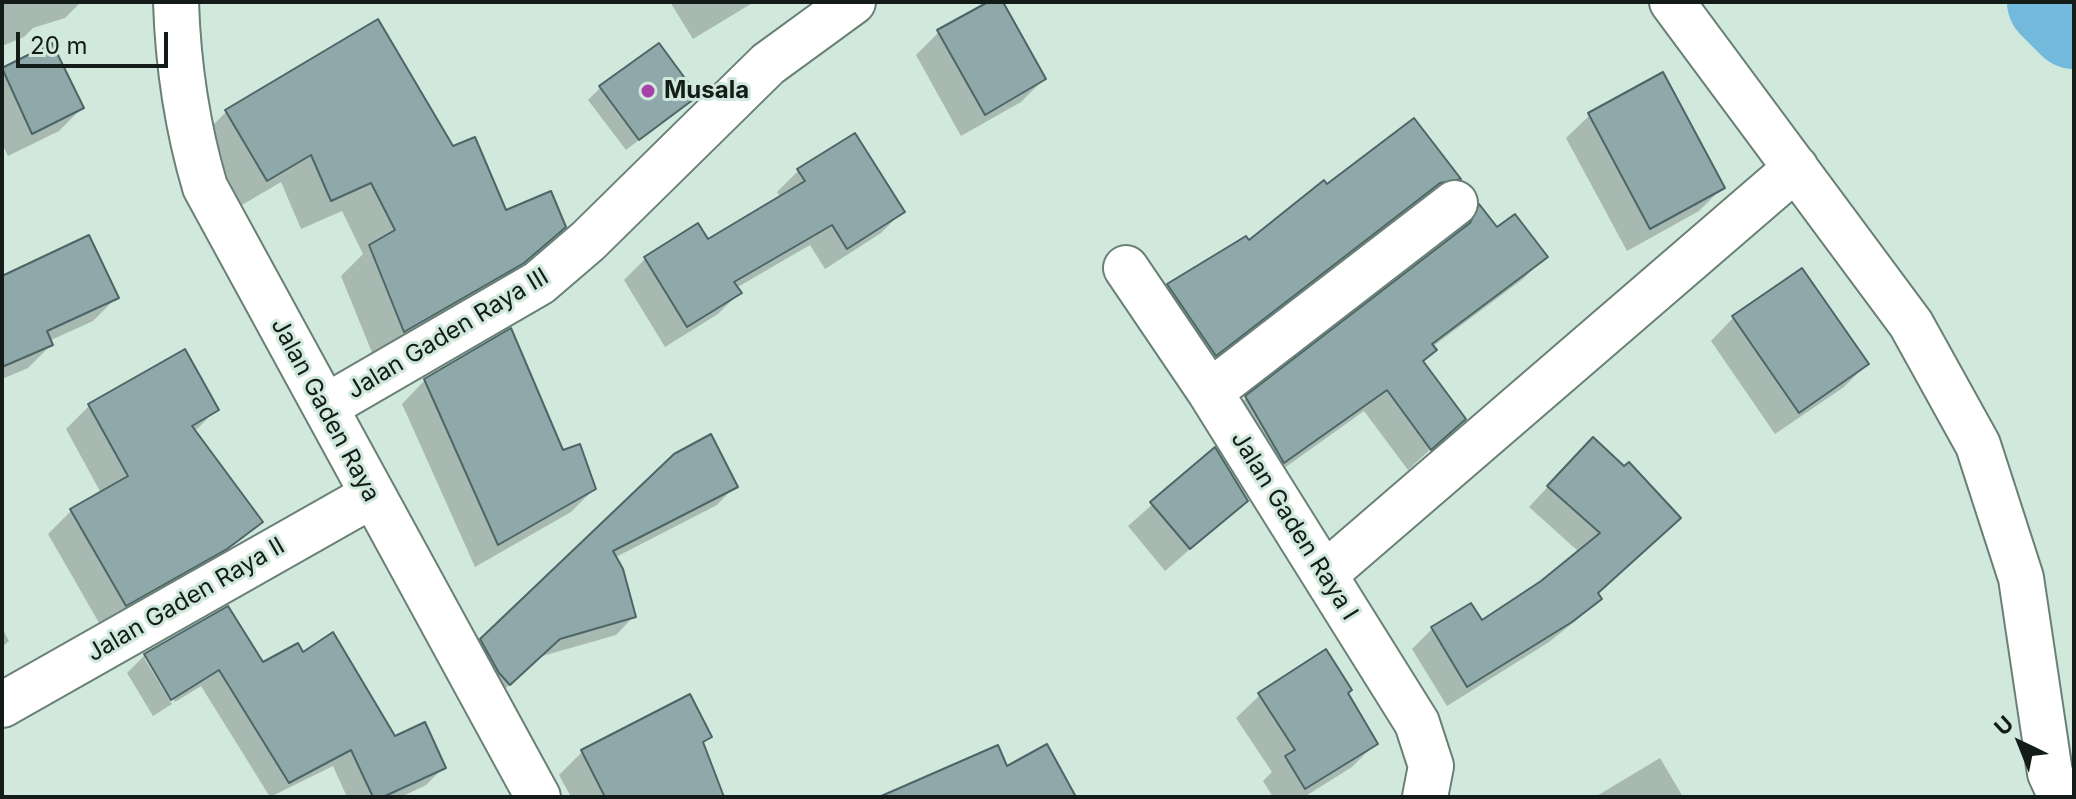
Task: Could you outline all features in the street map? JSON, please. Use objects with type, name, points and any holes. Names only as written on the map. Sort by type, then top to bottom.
[{"type":"street","name":"Jalan Gaden Raya","points":[[176,2],[191,141],[205,187],[538,797]]},
{"type":"street","name":"Jalan Gaden Raya III","points":[[325,407],[539,283],[588,241],[768,64],[853,2]]},
{"type":"street","points":[[1672,2],[1911,324],[1978,445],[2021,578],[2050,773],[2061,797]]},
{"type":"street","points":[[1325,574],[1796,168]]},
{"type":"street","points":[[1210,392],[1455,203]]},
{"type":"street","name":"Jalan Gaden Raya I","points":[[1126,268],[1210,392],[1417,723],[1431,766],[1425,797]]},
{"type":"street","name":"Jalan Gaden Raya II","points":[[2,705],[371,496]]},
{"type":"building","points":[[988,2],[1003,2],[1046,79],[985,115],[937,30]]},
{"type":"building","points":[[378,19],[453,146],[475,137],[506,210],[551,191],[566,227],[524,263],[404,332],[369,245],[395,230],[371,183],[331,201],[311,155],[267,181],[225,110]]},
{"type":"building","points":[[52,43],[84,108],[32,134],[2,68]]},
{"type":"building","name":"Musala","points":[[659,43],[698,96],[639,140],[599,86]]},
{"type":"building","points":[[1663,72],[1725,188],[1650,229],[1588,113]]},
{"type":"building","points":[[1414,118],[1461,179],[1440,183],[1216,356],[1167,284],[1246,236],[1249,240],[1324,180],[1327,184]]},
{"type":"building","points":[[855,133],[905,212],[847,249],[832,225],[734,282],[742,293],[687,327],[644,257],[698,223],[708,239],[805,181],[797,169]]},
{"type":"building","points":[[1479,204],[1497,227],[1515,214],[1548,257],[1432,344],[1437,350],[1423,361],[1466,419],[1431,450],[1387,390],[1284,463],[1245,396],[1470,223]]},
{"type":"building","points":[[89,235],[119,298],[47,331],[53,345],[2,367],[2,276]]},
{"type":"building","points":[[1802,268],[1869,364],[1799,413],[1732,316]]},
{"type":"building","points":[[511,328],[563,450],[580,444],[596,489],[498,545],[424,379]]},
{"type":"building","points":[[185,349],[219,410],[192,426],[263,522],[227,549],[126,606],[70,509],[128,476],[88,404]]},
{"type":"building","points":[[711,434],[738,487],[613,551],[623,569],[636,617],[560,639],[510,685],[499,673],[480,639],[674,454]]},
{"type":"building","points":[[1593,437],[1624,466],[1629,462],[1681,518],[1598,593],[1602,599],[1572,622],[1467,687],[1431,627],[1471,603],[1482,620],[1541,581],[1600,533],[1547,486]]},
{"type":"building","points":[[1215,447],[1248,501],[1190,549],[1150,502]]},
{"type":"building","points":[[228,606],[263,662],[298,643],[303,652],[333,632],[395,736],[425,722],[446,768],[383,797],[373,797],[351,750],[289,783],[219,670],[171,700],[144,654]]},
{"type":"building","points":[[1326,649],[1352,690],[1348,693],[1378,744],[1305,789],[1285,756],[1295,750],[1258,693]]},
{"type":"building","points":[[690,694],[712,737],[703,742],[724,797],[605,797],[581,750]]},
{"type":"building","points":[[1047,744],[1076,797],[879,797],[998,745],[1007,766]]},
{"type":"waterway","points":[[2053,2],[2074,23]]},
{"type":"place","name":"Musala","points":[[648,91]]}]
